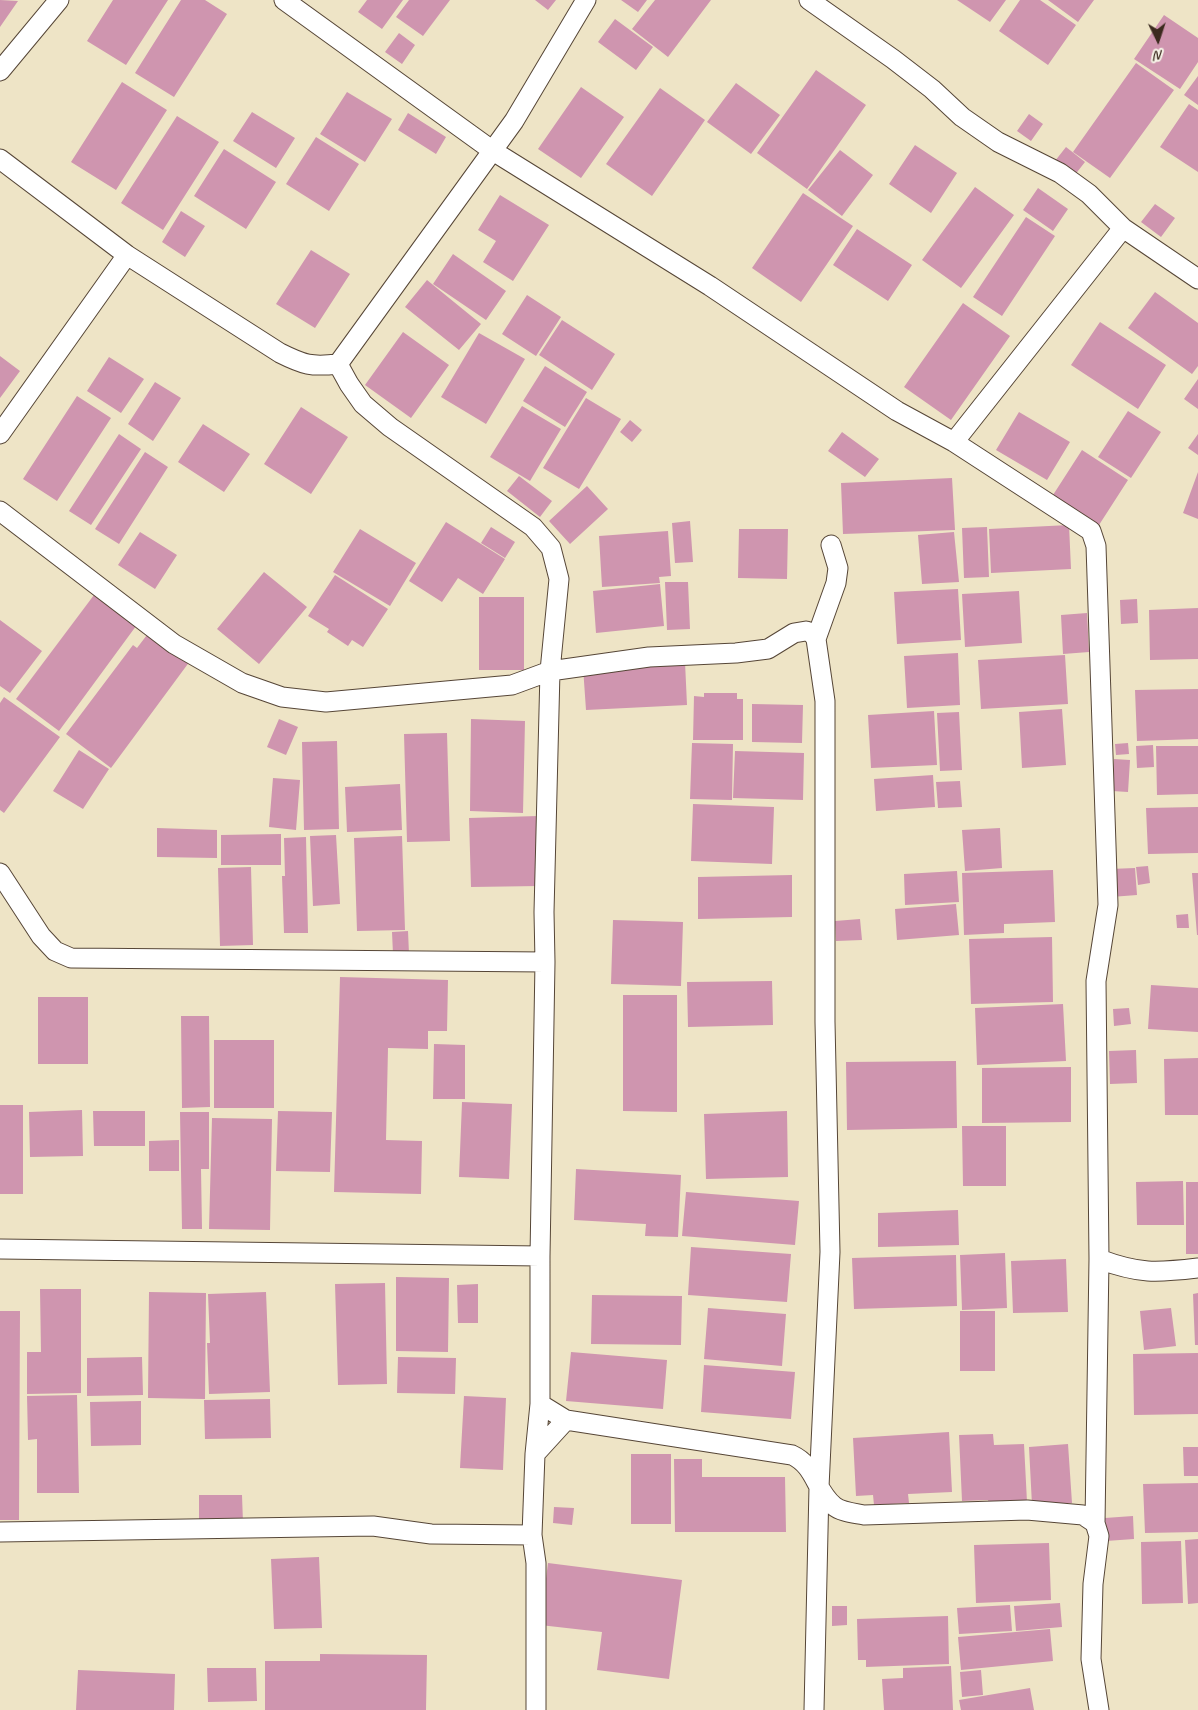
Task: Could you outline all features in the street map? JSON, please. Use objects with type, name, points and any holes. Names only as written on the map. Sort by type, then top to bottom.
[{"type":"street","points":[[0,71],[59,0]]},
{"type":"street","points":[[284,0],[493,151],[710,286],[896,411],[954,442],[1091,531],[1096,546],[1108,905],[1096,981],[1099,1260],[1095,1524],[1098,1536],[1093,1584],[1091,1659],[1099,1710]]},
{"type":"street","points":[[0,159],[127,254],[280,353],[299,363],[316,366],[338,364],[514,121],[586,0]]},
{"type":"street","points":[[809,0],[893,59],[932,89],[962,117],[998,142],[1060,173],[1089,194],[1123,228],[1198,279]]},
{"type":"street","points":[[954,442],[1123,228]]},
{"type":"street","points":[[0,434],[127,254]]},
{"type":"street","points":[[338,364],[363,404],[398,432],[533,527],[551,548],[559,578],[550,671],[544,912],[540,1404],[532,1535],[536,1563],[536,1710]]},
{"type":"street","points":[[0,510],[174,644],[242,683],[282,697],[326,702],[512,684],[550,671],[649,657],[736,653],[768,649],[794,633],[812,633],[816,638]]},
{"type":"street","points":[[814,1710],[819,1487],[830,1252],[825,1022],[825,701],[816,638],[836,583],[838,568],[831,545]]},
{"type":"street","points":[[0,873],[40,936],[55,951],[71,958],[545,962]]},
{"type":"street","points":[[0,1249],[540,1256]]},
{"type":"street","points":[[1099,1260],[1122,1268],[1147,1272],[1198,1268]]},
{"type":"street","points":[[540,1404],[566,1420],[792,1455],[801,1459],[808,1466],[819,1487],[834,1506],[848,1512],[864,1515],[1027,1510],[1083,1515],[1095,1524]]},
{"type":"street","points":[[536,1454],[566,1420]]},
{"type":"street","points":[[0,1532],[374,1526],[431,1534],[532,1535]]},
{"type":"building","points":[[0,0],[18,1],[0,27]]},
{"type":"building","points":[[113,0],[168,0],[126,65],[87,41]]},
{"type":"building","points":[[181,0],[205,0],[227,14],[174,97],[135,73]]},
{"type":"building","points":[[367,0],[403,0],[382,29],[358,12]]},
{"type":"building","points":[[409,0],[450,0],[423,36],[396,17]]},
{"type":"building","points":[[535,0],[556,0],[548,10]]},
{"type":"building","points":[[621,0],[647,0],[638,12]]},
{"type":"building","points":[[655,0],[711,0],[668,57],[632,29]]},
{"type":"building","points":[[957,0],[1006,0],[990,22]]},
{"type":"building","points":[[1020,0],[1040,0],[1076,25],[1048,65],[999,31]]},
{"type":"building","points":[[1048,0],[1094,0],[1078,22]]},
{"type":"building","points":[[1164,15],[1198,38],[1198,62],[1180,89],[1134,59]]},
{"type":"building","points":[[615,19],[653,47],[636,70],[598,42]]},
{"type":"building","points":[[399,33],[415,45],[402,64],[385,52]]},
{"type":"building","points":[[1136,63],[1174,90],[1110,178],[1073,152]]},
{"type":"building","points":[[816,70],[866,105],[807,189],[757,153]]},
{"type":"building","points":[[1198,76],[1198,105],[1184,95]]},
{"type":"building","points":[[122,82],[167,110],[116,190],[71,162]]},
{"type":"building","points":[[736,83],[780,115],[751,154],[707,122]]},
{"type":"building","points":[[581,87],[624,117],[581,178],[538,149]]},
{"type":"building","points":[[660,88],[705,120],[652,196],[606,164]]},
{"type":"building","points":[[347,92],[392,119],[365,162],[320,134]]},
{"type":"building","points":[[1189,104],[1198,110],[1198,172],[1160,147]]},
{"type":"building","points":[[252,112],[295,138],[276,168],[233,141]]},
{"type":"building","points":[[408,113],[446,137],[436,154],[398,130]]},
{"type":"building","points":[[1029,114],[1043,124],[1031,141],[1017,131]]},
{"type":"building","points":[[177,116],[219,142],[163,230],[121,203]]},
{"type":"building","points":[[316,137],[359,164],[329,211],[286,184]]},
{"type":"building","points":[[915,145],[957,173],[931,213],[889,184]]},
{"type":"building","points":[[1066,147],[1085,162],[1074,176],[1055,161]]},
{"type":"building","points":[[224,149],[276,182],[246,229],[194,196]]},
{"type":"building","points":[[840,150],[873,175],[842,216],[808,190]]},
{"type":"building","points":[[975,187],[1014,215],[961,288],[922,260]]},
{"type":"building","points":[[1038,188],[1068,209],[1053,231],[1023,210]]},
{"type":"building","points":[[803,193],[853,226],[801,302],[752,268]]},
{"type":"building","points":[[500,195],[549,225],[513,281],[483,262],[496,241],[478,230]]},
{"type":"building","points":[[1155,204],[1175,218],[1161,237],[1141,222]]},
{"type":"building","points":[[181,211],[205,226],[185,257],[162,242]]},
{"type":"building","points":[[1026,217],[1055,236],[1002,316],[973,297]]},
{"type":"building","points":[[857,229],[912,265],[888,301],[833,265]]},
{"type":"building","points":[[311,250],[350,274],[315,328],[276,304]]},
{"type":"building","points":[[453,254],[506,291],[486,320],[433,284]]},
{"type":"building","points":[[427,280],[481,324],[459,350],[405,307]]},
{"type":"building","points":[[1155,292],[1198,323],[1198,366],[1192,374],[1128,328]]},
{"type":"building","points":[[527,295],[561,317],[536,356],[502,334]]},
{"type":"building","points":[[963,303],[1010,336],[951,420],[904,387]]},
{"type":"building","points":[[562,320],[615,354],[592,390],[539,355]]},
{"type":"building","points":[[1100,322],[1166,365],[1138,409],[1071,365]]},
{"type":"building","points":[[403,332],[449,365],[411,418],[365,385]]},
{"type":"building","points":[[479,333],[525,359],[486,424],[441,397]]},
{"type":"building","points":[[0,356],[20,371],[0,398]]},
{"type":"building","points":[[109,357],[144,379],[121,413],[87,391]]},
{"type":"building","points":[[545,366],[587,392],[565,427],[523,401]]},
{"type":"building","points":[[1198,379],[1198,409],[1184,399]]},
{"type":"building","points":[[155,382],[181,398],[153,441],[128,424]]},
{"type":"building","points":[[77,396],[111,418],[57,501],[23,479]]},
{"type":"building","points":[[586,398],[621,419],[579,489],[543,468]]},
{"type":"building","points":[[522,406],[561,429],[530,481],[490,457]]},
{"type":"building","points":[[301,407],[348,437],[311,494],[264,464]]},
{"type":"building","points":[[1128,411],[1161,432],[1131,478],[1098,457]]},
{"type":"building","points":[[1019,412],[1070,442],[1047,480],[996,450]]},
{"type":"building","points":[[630,420],[642,430],[632,442],[620,432]]},
{"type":"building","points":[[203,424],[250,454],[224,492],[178,462]]},
{"type":"building","points":[[842,432],[879,459],[865,477],[828,451]]},
{"type":"building","points":[[119,434],[141,449],[91,525],[69,511]]},
{"type":"building","points":[[1198,434],[1198,455],[1188,448]]},
{"type":"building","points":[[1082,450],[1128,480],[1099,525],[1053,495]]},
{"type":"building","points":[[145,452],[168,467],[119,544],[95,529]]},
{"type":"building","points":[[1198,472],[1198,519],[1183,513]]},
{"type":"building","points":[[519,476],[552,501],[540,517],[507,491]]},
{"type":"building","points":[[952,478],[955,530],[843,534],[841,483]]},
{"type":"building","points":[[587,486],[608,509],[570,544],[549,521]]},
{"type":"building","points":[[690,521],[693,562],[675,563],[672,523]]},
{"type":"building","points":[[446,522],[505,559],[483,594],[458,578],[442,602],[409,581]]},
{"type":"building","points":[[1069,525],[1071,569],[991,573],[989,529]]},
{"type":"building","points":[[491,527],[515,542],[505,558],[481,543]]},
{"type":"building","points":[[987,527],[989,577],[964,578],[962,528]]},
{"type":"building","points":[[360,529],[416,563],[390,606],[333,572]]},
{"type":"building","points":[[739,529],[788,529],[787,579],[738,578]]},
{"type":"building","points":[[668,531],[671,576],[659,577],[660,583],[602,587],[599,536]]},
{"type":"building","points":[[140,532],[177,555],[155,589],[118,565]]},
{"type":"building","points":[[954,532],[959,582],[922,584],[918,535]]},
{"type":"building","points":[[264,572],[307,607],[259,664],[217,629]]},
{"type":"building","points":[[335,575],[388,609],[363,647],[352,640],[348,646],[327,632],[329,629],[308,616]]},
{"type":"building","points":[[665,582],[688,582],[690,629],[667,630]]},
{"type":"building","points":[[660,584],[664,626],[596,633],[593,591]]},
{"type":"building","points":[[958,589],[961,640],[897,644],[894,592]]},
{"type":"building","points":[[97,591],[139,622],[59,731],[16,699]]},
{"type":"building","points":[[1019,591],[1022,643],[965,647],[962,594]]},
{"type":"building","points":[[479,597],[524,597],[524,670],[479,670]]},
{"type":"building","points":[[1137,599],[1138,623],[1121,624],[1120,600]]},
{"type":"building","points":[[1198,608],[1198,659],[1150,660],[1149,610]]},
{"type":"building","points":[[1087,613],[1089,652],[1063,654],[1061,615]]},
{"type":"building","points":[[0,620],[42,651],[10,693],[0,686]]},
{"type":"building","points":[[150,631],[190,661],[111,768],[66,734],[133,645],[137,648]]},
{"type":"building","points":[[958,653],[960,705],[907,708],[904,656]]},
{"type":"building","points":[[1065,655],[1068,704],[981,709],[978,660]]},
{"type":"building","points":[[685,662],[687,705],[586,710],[583,667]]},
{"type":"building","points":[[1198,689],[1198,739],[1137,741],[1135,690]]},
{"type":"building","points":[[704,693],[737,693],[737,699],[743,699],[743,740],[693,740],[694,696],[704,697]]},
{"type":"building","points":[[4,697],[60,737],[4,813],[0,810],[0,703]]},
{"type":"building","points":[[752,704],[803,705],[802,743],[752,742]]},
{"type":"building","points":[[1062,709],[1066,765],[1022,768],[1019,712]]},
{"type":"building","points":[[934,711],[937,765],[871,768],[868,715]]},
{"type":"building","points":[[959,712],[962,770],[940,771],[937,713]]},
{"type":"building","points":[[279,719],[298,727],[286,755],[267,747]]},
{"type":"building","points":[[471,719],[525,721],[523,813],[470,811]]},
{"type":"building","points":[[447,733],[450,841],[407,842],[404,734]]},
{"type":"building","points":[[337,741],[339,829],[304,830],[302,742]]},
{"type":"building","points":[[692,743],[733,744],[732,800],[690,799]]},
{"type":"building","points":[[1128,743],[1129,754],[1116,755],[1115,744]]},
{"type":"building","points":[[1153,745],[1154,767],[1137,768],[1136,746]]},
{"type":"building","points":[[1156,746],[1198,746],[1198,794],[1157,795]]},
{"type":"building","points":[[79,750],[109,769],[83,809],[53,791]]},
{"type":"building","points":[[735,751],[804,753],[803,800],[733,798]]},
{"type":"building","points":[[1114,759],[1130,760],[1128,792],[1112,791]]},
{"type":"building","points":[[933,775],[935,807],[876,811],[874,779]]},
{"type":"building","points":[[273,778],[300,780],[296,830],[269,827]]},
{"type":"building","points":[[960,781],[962,807],[938,808],[936,782]]},
{"type":"building","points":[[400,784],[402,830],[347,832],[345,787]]},
{"type":"building","points":[[693,804],[774,807],[772,864],[691,861]]},
{"type":"building","points":[[1198,807],[1198,853],[1148,854],[1146,808]]},
{"type":"building","points":[[538,816],[539,886],[471,887],[469,818]]},
{"type":"building","points":[[157,828],[217,830],[217,858],[157,857]]},
{"type":"building","points":[[1000,828],[1002,868],[965,871],[962,830]]},
{"type":"building","points":[[281,834],[281,865],[221,865],[221,835]]},
{"type":"building","points":[[336,835],[340,904],[313,906],[310,836]]},
{"type":"building","points":[[402,836],[405,930],[357,931],[354,838]]},
{"type":"building","points":[[306,837],[308,933],[284,933],[282,876],[285,876],[284,838]]},
{"type":"building","points":[[1148,866],[1150,883],[1138,885],[1136,867]]},
{"type":"building","points":[[251,867],[253,945],[220,946],[218,868]]},
{"type":"building","points":[[1135,868],[1137,895],[1111,897],[1110,869]]},
{"type":"building","points":[[1053,870],[1055,922],[1004,924],[1004,933],[964,935],[962,873]]},
{"type":"building","points":[[957,871],[959,902],[905,905],[904,874]]},
{"type":"building","points":[[1192,873],[1198,873],[1198,935],[1197,935]]},
{"type":"building","points":[[792,875],[792,917],[698,919],[698,877]]},
{"type":"building","points":[[956,904],[959,935],[897,940],[895,909]]},
{"type":"building","points":[[1188,914],[1189,928],[1177,928],[1176,915]]},
{"type":"building","points":[[860,919],[862,940],[836,941],[835,921]]},
{"type":"building","points":[[613,920],[683,922],[681,986],[611,984]]},
{"type":"building","points":[[408,931],[409,954],[393,954],[392,932]]},
{"type":"building","points":[[1052,937],[1053,1002],[971,1004],[969,939]]},
{"type":"building","points":[[340,977],[448,980],[447,1031],[428,1031],[428,1049],[388,1048],[386,1140],[422,1141],[421,1194],[334,1192]]},
{"type":"building","points":[[772,981],[773,1025],[688,1027],[687,982]]},
{"type":"building","points":[[1151,985],[1198,988],[1198,1032],[1148,1029]]},
{"type":"building","points":[[623,995],[677,995],[677,1112],[623,1111]]},
{"type":"building","points":[[38,997],[88,997],[88,1064],[38,1064]]},
{"type":"building","points":[[1063,1004],[1066,1061],[977,1065],[975,1008]]},
{"type":"building","points":[[1129,1008],[1131,1024],[1114,1026],[1113,1009]]},
{"type":"building","points":[[181,1016],[209,1016],[210,1107],[182,1108]]},
{"type":"building","points":[[214,1040],[274,1040],[274,1108],[214,1108]]},
{"type":"building","points":[[434,1044],[465,1045],[465,1099],[433,1099]]},
{"type":"building","points":[[1136,1050],[1137,1083],[1110,1084],[1109,1051]]},
{"type":"building","points":[[1198,1058],[1198,1115],[1165,1115],[1164,1059]]},
{"type":"building","points":[[956,1061],[957,1128],[847,1130],[846,1062]]},
{"type":"building","points":[[1071,1067],[1071,1122],[982,1123],[982,1068]]},
{"type":"building","points":[[462,1102],[512,1104],[509,1179],[459,1177]]},
{"type":"building","points":[[0,1105],[23,1105],[23,1194],[0,1194]]},
{"type":"building","points":[[82,1110],[83,1156],[30,1157],[29,1112]]},
{"type":"building","points":[[93,1111],[145,1111],[145,1146],[94,1146]]},
{"type":"building","points":[[278,1111],[332,1112],[330,1172],[276,1171]]},
{"type":"building","points":[[787,1111],[788,1177],[706,1179],[704,1114]]},
{"type":"building","points":[[180,1112],[209,1112],[209,1169],[201,1169],[202,1229],[182,1229]]},
{"type":"building","points":[[212,1118],[272,1119],[270,1230],[209,1229]]},
{"type":"building","points":[[962,1126],[1006,1126],[1006,1186],[963,1186]]},
{"type":"building","points":[[179,1140],[179,1171],[149,1171],[149,1141]]},
{"type":"building","points":[[576,1169],[681,1175],[678,1237],[645,1236],[646,1224],[574,1220]]},
{"type":"building","points":[[1183,1181],[1184,1225],[1137,1225],[1136,1182]]},
{"type":"building","points":[[1186,1182],[1198,1182],[1198,1254],[1186,1254]]},
{"type":"building","points":[[686,1192],[799,1201],[795,1245],[682,1236]]},
{"type":"building","points":[[958,1210],[959,1245],[878,1247],[878,1213]]},
{"type":"building","points":[[691,1247],[791,1254],[787,1302],[688,1295]]},
{"type":"building","points":[[1005,1253],[1007,1308],[962,1310],[960,1255]]},
{"type":"building","points":[[956,1255],[957,1306],[854,1309],[852,1258]]},
{"type":"building","points":[[1066,1259],[1068,1312],[1013,1313],[1011,1261]]},
{"type":"building","points":[[396,1277],[449,1278],[448,1352],[396,1351]]},
{"type":"building","points":[[385,1283],[387,1384],[338,1385],[335,1284]]},
{"type":"building","points":[[478,1284],[478,1323],[458,1323],[457,1285]]},
{"type":"building","points":[[40,1289],[81,1289],[81,1393],[27,1394],[27,1352],[41,1352]]},
{"type":"building","points":[[149,1292],[206,1293],[205,1399],[148,1398]]},
{"type":"building","points":[[266,1292],[270,1392],[209,1394],[207,1343],[210,1343],[208,1294]]},
{"type":"building","points":[[1198,1293],[1198,1345],[1195,1345],[1193,1294]]},
{"type":"building","points":[[592,1295],[682,1296],[681,1345],[591,1344]]},
{"type":"building","points":[[708,1308],[786,1314],[782,1366],[704,1359]]},
{"type":"building","points":[[1171,1308],[1176,1346],[1144,1350],[1140,1311]]},
{"type":"building","points":[[0,1311],[20,1311],[19,1520],[0,1520]]},
{"type":"building","points":[[960,1311],[995,1311],[995,1371],[960,1371]]},
{"type":"building","points":[[571,1352],[667,1360],[663,1409],[566,1401]]},
{"type":"building","points":[[1198,1353],[1198,1414],[1134,1415],[1133,1354]]},
{"type":"building","points":[[142,1357],[143,1395],[87,1396],[87,1358]]},
{"type":"building","points":[[398,1357],[456,1358],[455,1394],[397,1393]]},
{"type":"building","points":[[704,1365],[795,1372],[791,1419],[701,1412]]},
{"type":"building","points":[[77,1395],[79,1493],[37,1493],[37,1439],[28,1440],[27,1396]]},
{"type":"building","points":[[464,1396],[506,1398],[503,1470],[460,1468]]},
{"type":"building","points":[[270,1399],[271,1438],[205,1439],[204,1400]]},
{"type":"building","points":[[141,1401],[141,1445],[91,1446],[90,1402]]},
{"type":"building","points":[[949,1432],[952,1492],[908,1494],[909,1503],[874,1505],[873,1495],[856,1496],[853,1438]]},
{"type":"building","points":[[993,1434],[994,1445],[1024,1444],[1027,1502],[989,1505],[988,1500],[962,1501],[959,1435]]},
{"type":"building","points":[[1068,1444],[1072,1503],[1032,1505],[1029,1447]]},
{"type":"building","points":[[1183,1447],[1198,1447],[1198,1476],[1184,1476]]},
{"type":"building","points":[[631,1454],[671,1454],[671,1524],[631,1524]]},
{"type":"building","points":[[674,1459],[702,1459],[702,1477],[785,1477],[786,1532],[675,1532]]},
{"type":"building","points":[[1198,1483],[1198,1532],[1145,1533],[1143,1484]]},
{"type":"building","points":[[199,1495],[242,1495],[243,1523],[199,1524]]},
{"type":"building","points":[[554,1507],[574,1508],[572,1525],[553,1523]]},
{"type":"building","points":[[1133,1516],[1134,1539],[1106,1541],[1105,1518]]},
{"type":"building","points":[[1198,1539],[1198,1603],[1188,1604],[1185,1540]]},
{"type":"building","points":[[1181,1541],[1183,1603],[1142,1604],[1141,1542]]},
{"type":"building","points":[[1049,1543],[1051,1600],[976,1603],[974,1545]]},
{"type":"building","points":[[319,1557],[322,1628],[274,1629],[271,1559]]},
{"type":"building","points":[[548,1563],[682,1580],[669,1679],[597,1670],[602,1632],[540,1625]]},
{"type":"building","points":[[1060,1603],[1062,1627],[1016,1631],[1014,1606]]},
{"type":"building","points":[[1010,1605],[1012,1631],[959,1634],[957,1608]]},
{"type":"building","points":[[832,1606],[847,1606],[847,1625],[832,1626]]},
{"type":"building","points":[[948,1616],[949,1664],[866,1667],[866,1660],[858,1660],[857,1619]]},
{"type":"building","points":[[1050,1629],[1053,1661],[961,1670],[958,1637]]},
{"type":"building","points":[[320,1654],[427,1655],[426,1710],[265,1710],[265,1661],[320,1661]]},
{"type":"building","points":[[951,1666],[953,1710],[884,1710],[882,1679],[903,1678],[903,1668]]},
{"type":"building","points":[[207,1668],[256,1668],[257,1701],[208,1702]]},
{"type":"building","points":[[78,1670],[175,1674],[174,1710],[76,1710]]},
{"type":"building","points":[[981,1670],[983,1695],[962,1697],[960,1672]]},
{"type":"building","points":[[1030,1688],[1034,1710],[961,1710],[959,1700]]}]
